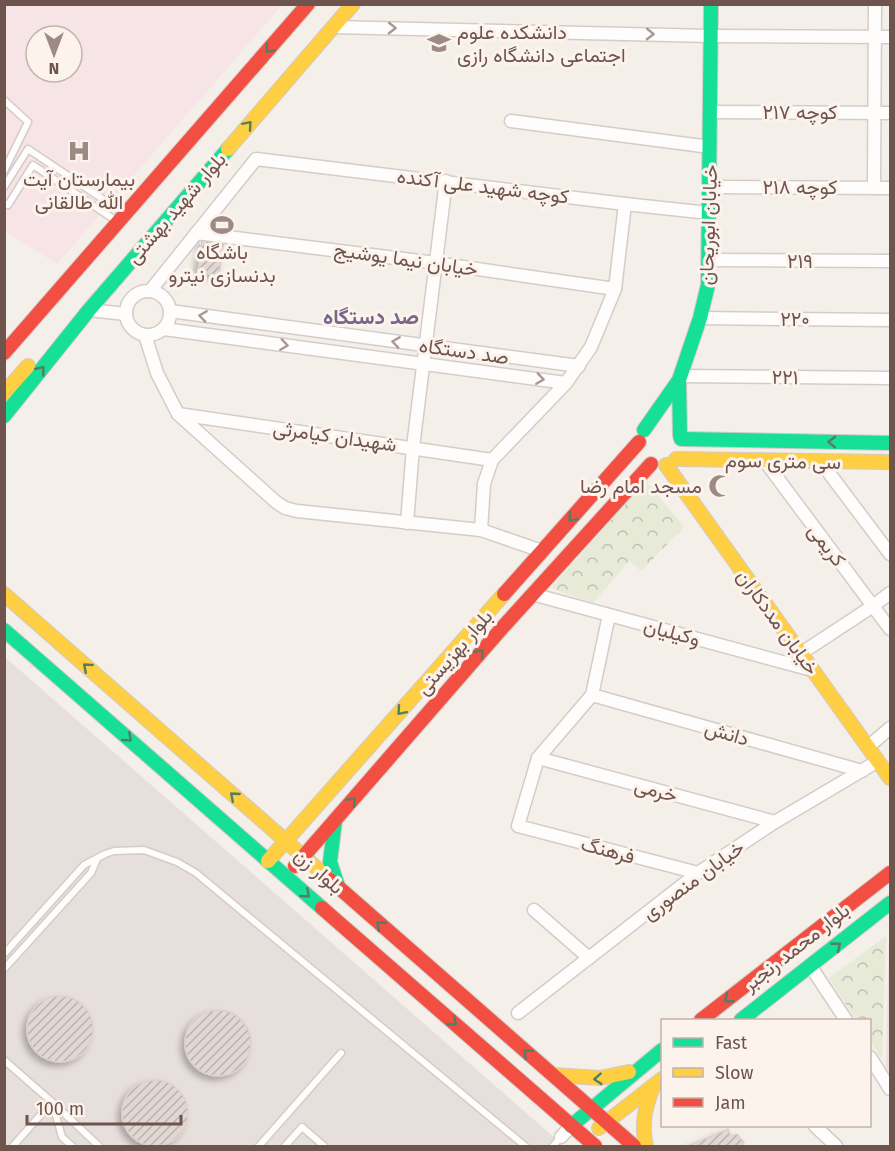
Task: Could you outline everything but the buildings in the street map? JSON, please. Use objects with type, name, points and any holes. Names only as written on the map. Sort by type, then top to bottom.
[{"type":"main road","name":"بلوار شهید بهشتی","points":[[4,353],[308,4]]},
{"type":"main road","name":"بلوار شهید بهشتی","points":[[4,416],[89,310],[353,4]]},
{"type":"main road","name":"خیابان ابوریحان","points":[[642,436],[679,378],[700,318],[708,285],[711,4]]},
{"type":"main road","points":[[4,362],[158,187],[167,166]]},
{"type":"main road","points":[[4,393],[172,200],[193,188]]},
{"type":"main road","points":[[679,378],[681,438],[681,450],[671,462],[651,464],[641,455],[642,436],[650,426],[666,424],[674,428],[681,438]]},
{"type":"main road","name":"بلوار بهزیستی","points":[[268,861],[642,436]]},
{"type":"main road","name":"سی متری سوم","points":[[681,438],[891,443]]},
{"type":"main road","name":"سی متری سوم","points":[[671,462],[764,460],[891,462]]},
{"type":"main road","name":"خیابان مددکاران","points":[[671,462],[800,654],[891,778]]},
{"type":"main road","name":"بلوار بهزیستی","points":[[286,876],[532,594],[651,464]]},
{"type":"main road","name":"بلوار زن","points":[[4,594],[634,1146]]},
{"type":"main road","points":[[488,613],[502,628]]},
{"type":"main road","name":"بلوار زن","points":[[4,630],[591,1143]]},
{"type":"main road","points":[[335,821],[330,862],[332,877],[340,890]]},
{"type":"main road","name":"بلوار محمد رنجبر","points":[[702,1019],[891,873]]},
{"type":"main road","name":"بلوار محمد رنجبر","points":[[742,1019],[891,903]]},
{"type":"main road","points":[[571,1126],[661,1052]]},
{"type":"main road","points":[[553,1075],[603,1079],[616,1077],[641,1067]]},
{"type":"main road","points":[[591,1143],[607,1122],[658,1083]]},
{"type":"main road","points":[[646,1146],[643,1134],[644,1109],[658,1083]]},
{"type":"street","points":[[874,188],[875,4]]},
{"type":"street","points":[[333,27],[711,36],[891,37]]},
{"type":"street","name":"کوچه ۲۱۷","points":[[710,112],[891,113]]},
{"type":"street","points":[[511,121],[710,147]]},
{"type":"street","name":"کوچه شهید علی آکنده","points":[[196,233],[256,159],[709,213]]},
{"type":"street","points":[[407,522],[413,447],[446,181]]},
{"type":"street","name":"کوچه ۲۱۸","points":[[710,187],[891,188]]},
{"type":"street","points":[[480,530],[484,484],[492,460],[566,383],[591,347],[615,289],[626,204]]},
{"type":"street","points":[[150,291],[196,233]]},
{"type":"street","name":"خیابان نیما یوشیج","points":[[196,233],[436,263],[615,289]]},
{"type":"street","name":"۲۱۹","points":[[709,260],[891,261]]},
{"type":"street","points":[[150,291],[164,297],[170,311],[170,317],[164,329],[152,335],[145,335],[131,328],[126,314],[128,304],[133,297],[141,292],[150,291]]},
{"type":"street","points":[[89,310],[126,314]]},
{"type":"street","name":"صد دستگاه","points":[[170,311],[579,366]]},
{"type":"street","name":"۲۲۰","points":[[700,318],[891,320]]},
{"type":"street","name":"صد دستگاه","points":[[164,329],[566,383]]},
{"type":"street","points":[[145,335],[157,373],[178,414],[285,508],[480,530],[542,551]]},
{"type":"street","name":"۲۲۱","points":[[679,378],[891,378]]},
{"type":"street","name":"شهیدان کیامرثی","points":[[178,414],[492,460]]},
{"type":"street","name":"کریمی","points":[[764,460],[891,629]]},
{"type":"street","points":[[820,461],[891,554]]},
{"type":"street","points":[[800,654],[891,593]]},
{"type":"street","name":"وکیلیان","points":[[532,594],[812,670]]},
{"type":"street","points":[[538,758],[591,695],[609,615]]},
{"type":"street","name":"دانش","points":[[591,695],[862,771]]},
{"type":"street","points":[[868,747],[891,728]]},
{"type":"street","name":"خرمی","points":[[538,758],[775,822]]},
{"type":"street","name":"فرهنگ","points":[[538,758],[518,826],[698,873]]},
{"type":"street","name":"خیابان منصوری","points":[[518,1014],[698,873],[775,822],[878,761]]},
{"type":"street","points":[[534,910],[589,958]]},
{"type":"street","points":[[811,967],[845,1019]]},
{"type":"street","points":[[871,1059],[891,1089]]},
{"type":"street","points":[[557,1142],[571,1126]]},
{"type":"street","points":[[817,1127],[836,1146]]},
{"type":"lane","points":[[4,100],[28,122],[4,171]]},
{"type":"lane","points":[[4,187],[28,149],[122,218]]},
{"type":"lane","points":[[4,203],[8,205],[33,165],[122,218]]},
{"type":"lane","points":[[4,954],[84,865],[114,851],[144,850],[177,862],[196,873],[525,1146]]},
{"type":"lane","points":[[4,969],[91,873],[98,858]]},
{"type":"lane","points":[[259,1146],[341,1053]]},
{"type":"lane","points":[[4,1059],[99,1146]]},
{"type":"lane","points":[[13,1146],[52,1102]]},
{"type":"lane","points":[[52,1102],[62,1137],[72,1146]]},
{"type":"lane","points":[[285,1146],[302,1127],[324,1146]]},
{"type":"shaded area","name":"بیمارستان آیت الله طالقانی","points":[[4,5],[282,5],[57,264],[5,231]]},
{"type":"shaded area","points":[[5,657],[564,1146],[5,1146]]},
{"type":"shaded area","points":[[890,933],[890,1075],[886,1067]]},
{"type":"green space","points":[[646,481],[684,527],[641,571],[629,561],[593,603],[551,588]]},
{"type":"green space","points":[[886,936],[882,1059],[871,1042],[871,1019],[855,1019],[829,978]]},
{"type":"traffic: fast","points":[[644,430],[679,380],[700,318],[708,285],[711,4]]},
{"type":"traffic: fast","points":[[4,416],[89,310],[228,149]]},
{"type":"traffic: fast","points":[[679,380],[680,436]]},
{"type":"traffic: fast","points":[[681,439],[890,443]]},
{"type":"traffic: fast","points":[[4,630],[322,908]]},
{"type":"traffic: fast","points":[[335,821],[330,862],[338,886]]},
{"type":"traffic: fast","points":[[742,1019],[890,903]]},
{"type":"traffic: fast","points":[[571,1126],[661,1051]]},
{"type":"traffic: slow","points":[[228,149],[353,4]]},
{"type":"traffic: slow","points":[[4,393],[28,366]]},
{"type":"traffic: slow","points":[[676,459],[890,462]]},
{"type":"traffic: slow","points":[[666,465],[890,778]]},
{"type":"traffic: slow","points":[[4,594],[329,879]]},
{"type":"traffic: slow","points":[[268,861],[504,594]]},
{"type":"traffic: slow","points":[[553,1075],[600,1078],[629,1072]]},
{"type":"traffic: slow","points":[[599,1128],[661,1080]]},
{"type":"traffic: slow","points":[[646,1146],[645,1116],[653,1087]]},
{"type":"traffic: jam","points":[[4,353],[308,4]]},
{"type":"traffic: jam","points":[[504,594],[639,442]]},
{"type":"traffic: jam","points":[[295,866],[502,628],[651,464]]},
{"type":"traffic: jam","points":[[702,1019],[890,873]]},
{"type":"traffic: jam","points":[[329,879],[634,1146]]},
{"type":"traffic: jam","points":[[322,908],[595,1146]]},
{"type":"place","name":"دانشکده علوم اجتماعی دانشگاه رازی","points":[[439,43]]},
{"type":"place","name":"بیمارستان آیت الله طالقانی","points":[[79,151]]},
{"type":"place","name":"باشگاه بدنسازی نیترو","points":[[222,225]]},
{"type":"place","name":"مسجد امام رضا","points":[[720,486]]},
{"type":"district","name":"صد دستگاه","points":[[371,317]]}]
